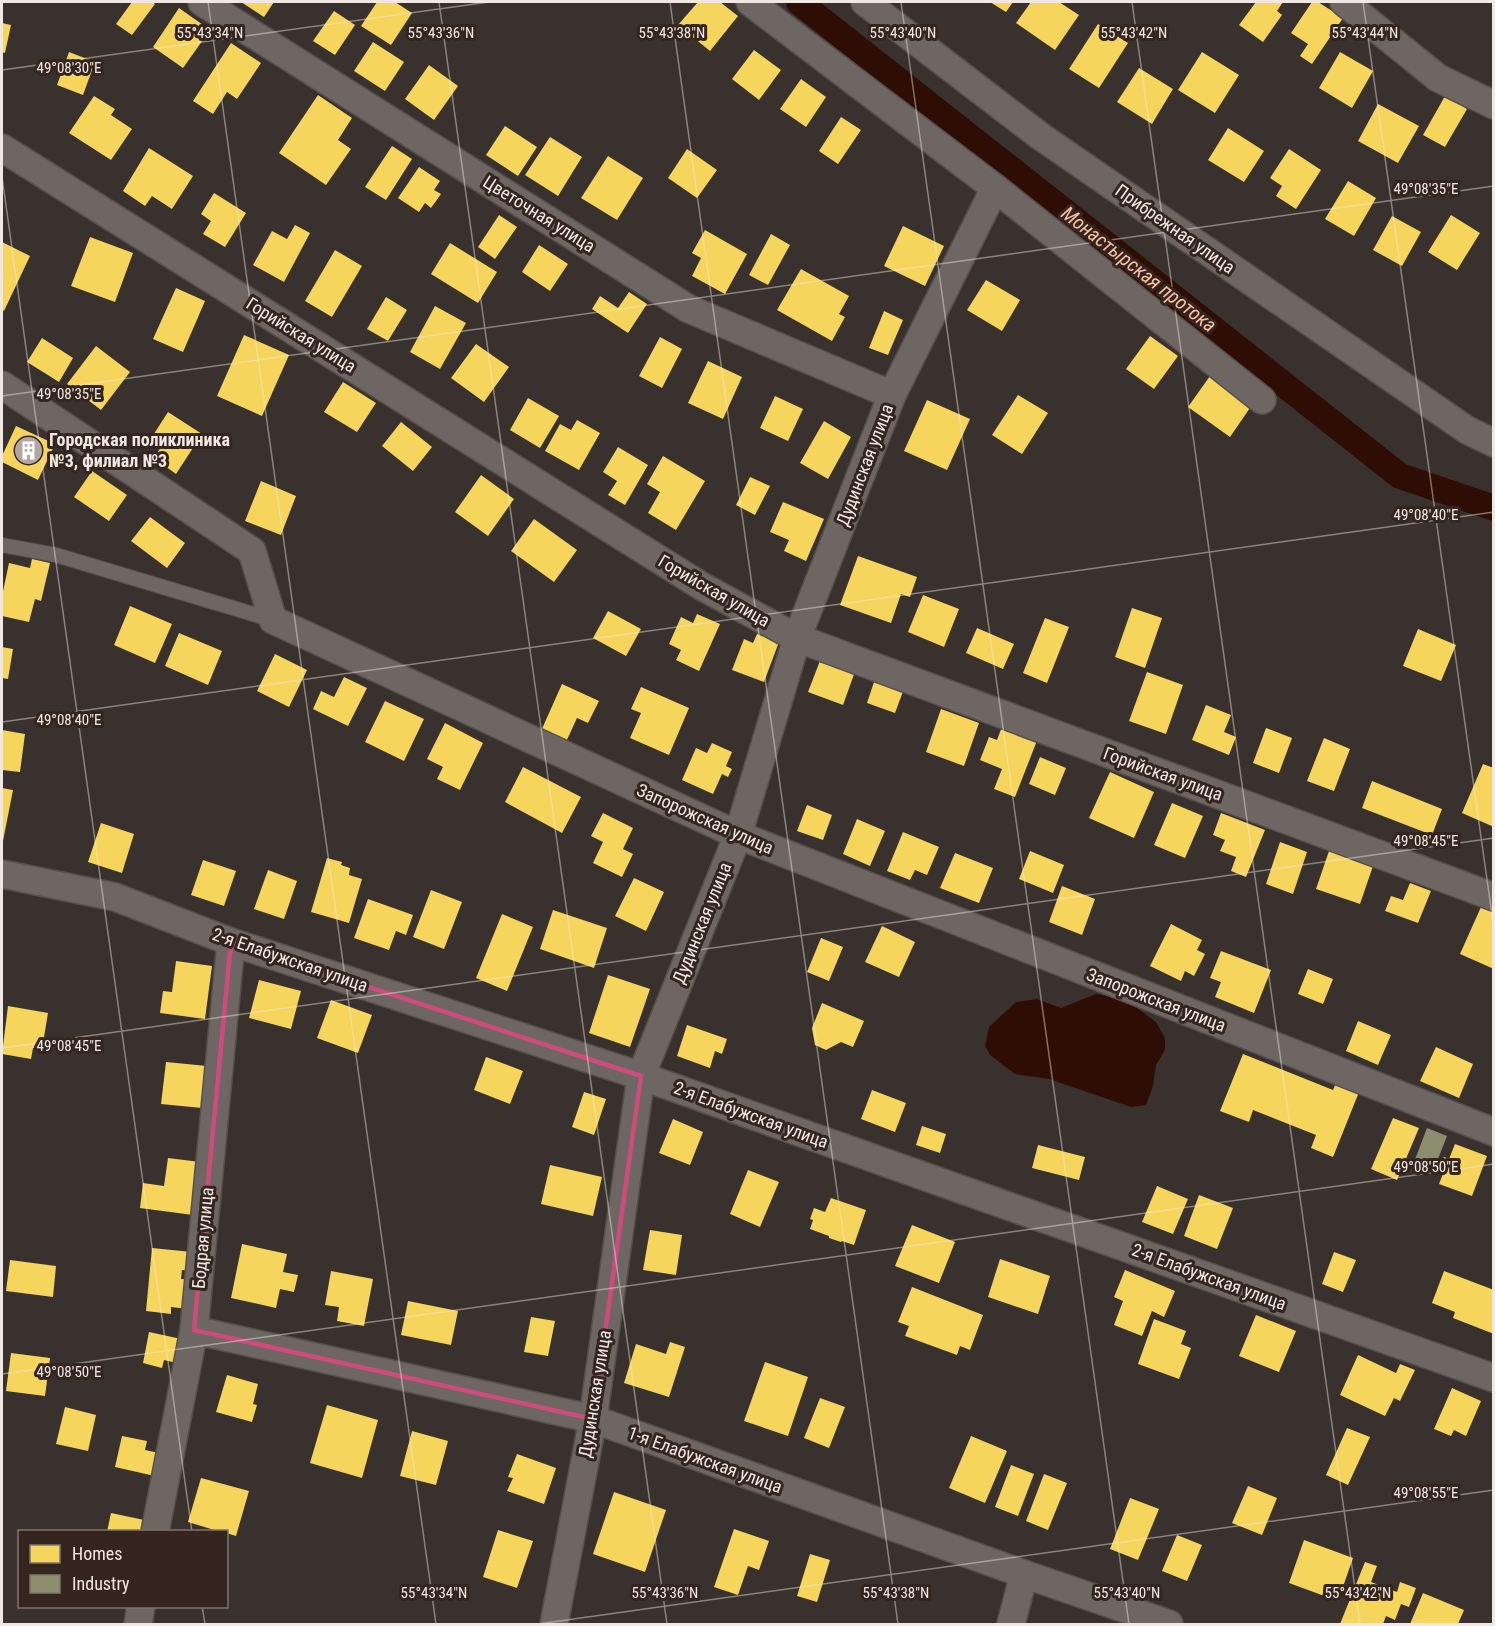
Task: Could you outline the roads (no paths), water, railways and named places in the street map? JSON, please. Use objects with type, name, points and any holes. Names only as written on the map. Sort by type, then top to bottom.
[{"type":"street","name":"Цветочная улица","points":[[202,2],[689,309],[892,395]]},
{"type":"street","points":[[750,2],[995,188],[1262,400]]},
{"type":"street","name":"Прибрежная улица","points":[[865,2],[1040,136],[1457,424],[1494,443]]},
{"type":"street","points":[[1344,2],[1438,78],[1494,105]]},
{"type":"street","name":"Горийская улица","points":[[2,148],[703,587],[797,638],[1494,897]]},
{"type":"street","name":"Дудинская улица","points":[[554,1624],[592,1419],[641,1076],[738,835],[797,638],[892,395],[995,188]]},
{"type":"street","points":[[2,385],[252,551],[273,620]]},
{"type":"street","name":"Запорожская улица","points":[[273,620],[738,835],[1494,1132]]},
{"type":"street","name":"2-я Елабужская улица","points":[[2,874],[115,897],[231,942],[641,1076],[1494,1378]]},
{"type":"street","name":"Бодрая улица","points":[[155,1530],[194,1330],[231,942]]},
{"type":"street","name":"1-я Елабужская улица","points":[[194,1330],[592,1419],[1169,1624]]},
{"type":"street","points":[[1011,1624],[1024,1574]]},
{"type":"street","points":[[138,1624],[141,1608]]},
{"type":"lane","points":[[2,544],[56,555],[273,620]]},
{"type":"waterway","name":"Монастырская протока","points":[[799,2],[1400,476],[1494,508]]},
{"type":"place","name":"Городская поликлиника №3, филиал №3","points":[[28,450]]}]
